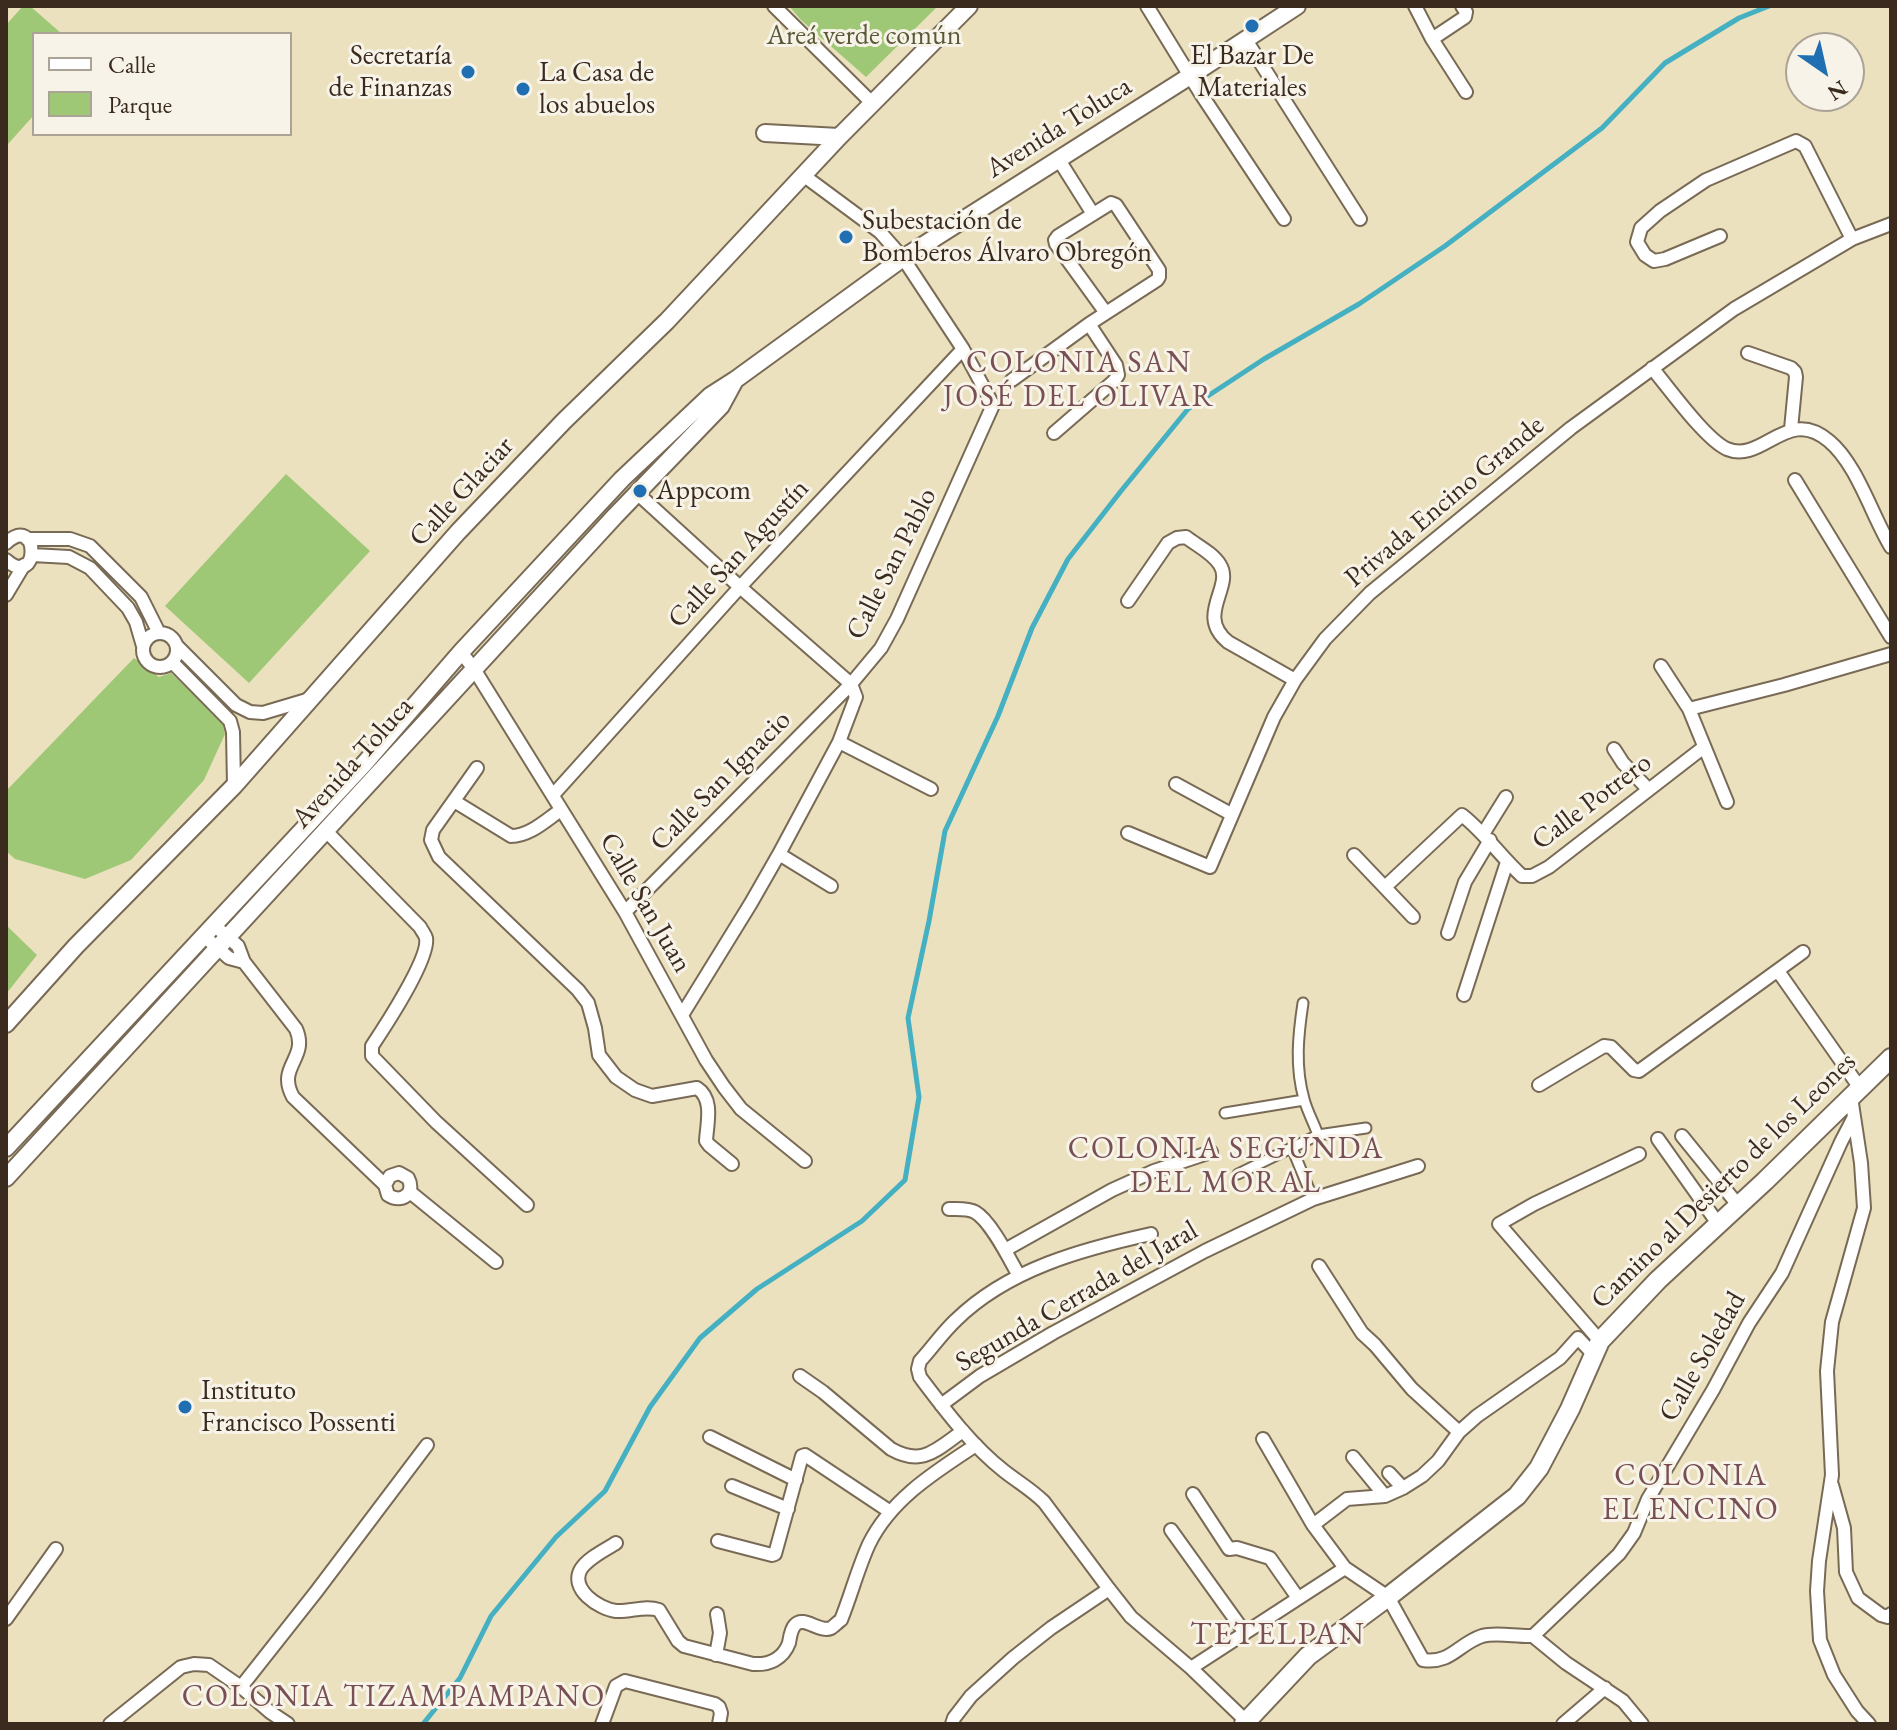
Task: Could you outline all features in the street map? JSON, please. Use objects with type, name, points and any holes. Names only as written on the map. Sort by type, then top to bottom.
[{"type":"main road","name":"Camino al Desierto de los Leones","points":[[1245,1723],[1308,1656],[1517,1496],[1539,1468],[1570,1409],[1596,1348],[1658,1280],[1890,1063]]},
{"type":"street","points":[[774,6],[872,103]]},
{"type":"street","name":"Calle Glaciar","points":[[6,1024],[76,946],[234,786],[458,532],[564,421],[667,321],[839,137],[969,6]]},
{"type":"street","points":[[1147,6],[1284,219]]},
{"type":"street","name":"Avenida Toluca","points":[[6,1148],[390,735],[461,652],[630,471],[710,396],[903,258],[1297,6]]},
{"type":"street","points":[[1415,6],[1466,92]]},
{"type":"street","points":[[1432,39],[1465,17],[1462,6]]},
{"type":"street","points":[[1246,40],[1360,219]]},
{"type":"street","points":[[765,133],[839,137]]},
{"type":"street","points":[[1720,236],[1654,261],[1645,255],[1637,242],[1641,228],[1706,180],[1796,141],[1805,146],[1852,239]]},
{"type":"street","points":[[1059,160],[1093,214]]},
{"type":"street","name":"Calle San Pablo","points":[[803,175],[880,232],[903,258],[963,349],[993,405],[897,619],[881,648],[851,684]]},
{"type":"street","points":[[1012,380],[1157,280],[1159,270],[1116,205],[1111,203],[1055,240],[1106,313]]},
{"type":"street","name":"Privada Encino Grande","points":[[1128,833],[1210,867],[1274,717],[1295,680],[1325,639],[1370,593],[1571,428],[1734,309],[1852,239],[1891,224]]},
{"type":"street","points":[[1054,433],[1118,375],[1116,365],[1089,324]]},
{"type":"street","name":"Calle San Agustín","points":[[553,795],[740,587],[963,349]]},
{"type":"street","points":[[1748,353],[1795,372],[1791,429]]},
{"type":"street","points":[[1652,368],[1710,437],[1725,448],[1738,452],[1757,448],[1791,429],[1814,432],[1830,442],[1849,465],[1891,547]]},
{"type":"street","name":"Avenida Toluca","points":[[6,1178],[637,493],[721,406],[735,380]]},
{"type":"street","points":[[1795,480],[1891,637]]},
{"type":"street","points":[[637,493],[851,684],[856,697],[839,742],[779,854],[682,1015]]},
{"type":"street","points":[[1128,601],[1168,543],[1186,537],[1214,558],[1224,574],[1215,609],[1214,623],[1219,635],[1295,680]]},
{"type":"street","points":[[6,595],[28,560],[31,544],[13,538]]},
{"type":"street","points":[[13,538],[70,539],[90,546],[141,597],[159,633]]},
{"type":"street","points":[[6,560],[17,566],[28,560],[69,557],[90,568],[128,608],[136,622],[148,662],[164,667],[177,655],[177,646]]},
{"type":"street","points":[[143,646],[153,635],[167,635],[236,705],[250,712],[263,713],[310,699]]},
{"type":"street","name":"Calle San Juan","points":[[461,652],[625,912],[724,1087],[741,1109],[805,1161]]},
{"type":"street","points":[[1689,709],[1891,654]]},
{"type":"street","points":[[172,662],[230,721],[234,786]]},
{"type":"street","points":[[1661,666],[1689,709],[1727,802]]},
{"type":"street","name":"Calle San Ignacio","points":[[625,912],[851,684]]},
{"type":"street","points":[[839,742],[931,789]]},
{"type":"street","name":"Calle Potrero","points":[[1507,862],[1522,876],[1532,876],[1549,867],[1704,747]]},
{"type":"street","points":[[1614,749],[1648,789]]},
{"type":"street","points":[[477,768],[433,830],[431,840],[439,857],[578,990],[588,1003],[599,1055],[616,1077],[635,1090],[652,1096],[697,1088],[704,1093],[708,1101],[706,1141],[732,1164]]},
{"type":"street","points":[[1176,784],[1231,814]]},
{"type":"street","points":[[1448,933],[1465,882],[1506,797]]},
{"type":"street","points":[[454,801],[511,836],[531,830],[561,810]]},
{"type":"street","points":[[1385,887],[1462,815],[1507,862],[1464,995]]},
{"type":"street","points":[[326,831],[420,927],[426,938],[410,984],[372,1046],[372,1056],[436,1122],[527,1205]]},
{"type":"street","points":[[779,854],[831,886]]},
{"type":"street","points":[[1354,855],[1413,917]]},
{"type":"street","points":[[209,931],[223,942],[238,946],[244,962],[296,1029],[300,1038],[299,1047],[287,1077],[287,1087],[293,1097],[385,1185],[392,1198],[402,1199],[410,1192],[411,1182],[404,1175],[394,1174],[385,1185]]},
{"type":"street","points":[[1539,1085],[1608,1045],[1634,1070],[1639,1071],[1803,952]]},
{"type":"street","points":[[1778,971],[1856,1092],[1854,1117],[1864,1208],[1832,1322],[1827,1371],[1831,1481],[1818,1576],[1820,1640],[1834,1675],[1869,1724]]},
{"type":"street","points":[[1303,1003],[1297,1039],[1297,1065],[1304,1100],[1318,1135]]},
{"type":"street","points":[[1225,1113],[1304,1100]]},
{"type":"street","name":"Calle Soledad","points":[[1533,1636],[1619,1554],[1634,1533],[1648,1499],[1749,1323],[1782,1273],[1854,1117]]},
{"type":"street","points":[[1238,1174],[1318,1135],[1366,1128]]},
{"type":"street","points":[[1682,1136],[1738,1205]]},
{"type":"street","points":[[1658,1139],[1719,1225]]},
{"type":"street","points":[[1292,1148],[1313,1199]]},
{"type":"street","points":[[1005,1250],[1112,1190],[1154,1171],[1211,1152]]},
{"type":"street","points":[[1596,1348],[1499,1224],[1639,1154]]},
{"type":"street","name":"Segunda Cerrada del Jaral","points":[[941,1405],[980,1376],[1053,1333],[1205,1251],[1313,1199],[1418,1166]]},
{"type":"street","points":[[410,1192],[496,1262]]},
{"type":"street","points":[[949,1209],[973,1211],[982,1218],[1019,1276]]},
{"type":"street","points":[[1151,1234],[1100,1245],[1019,1276],[993,1290],[956,1319],[920,1361],[918,1369],[920,1377],[941,1405],[976,1445],[1044,1502],[1131,1617],[1191,1668],[1245,1723]]},
{"type":"street","points":[[1319,1266],[1362,1333],[1412,1389],[1459,1432]]},
{"type":"street","points":[[1347,1499],[1385,1496],[1403,1488],[1438,1461],[1459,1432],[1477,1416],[1560,1358],[1578,1338],[1596,1348]]},
{"type":"street","points":[[800,1376],[903,1456],[917,1458],[930,1453],[963,1431]]},
{"type":"street","points":[[710,1437],[796,1480]]},
{"type":"street","points":[[1263,1439],[1313,1525],[1345,1568],[1388,1597],[1423,1660],[1434,1662],[1445,1659],[1478,1637],[1533,1636],[1566,1663],[1623,1701],[1642,1724]]},
{"type":"street","points":[[241,1687],[427,1445]]},
{"type":"street","points":[[616,1543],[581,1569],[578,1578],[583,1591],[600,1606],[613,1611],[653,1608],[664,1615],[684,1646],[753,1664],[774,1661],[787,1648],[797,1622],[822,1629],[832,1628],[841,1620],[869,1545],[889,1511],[911,1490],[976,1445]]},
{"type":"street","points":[[718,1541],[774,1555],[802,1456],[807,1455],[889,1511]]},
{"type":"street","points":[[1353,1457],[1385,1496]]},
{"type":"street","points":[[1389,1473],[1403,1488]]},
{"type":"street","points":[[1313,1525],[1347,1499],[1367,1475]]},
{"type":"street","points":[[1831,1481],[1844,1528],[1846,1572],[1858,1598],[1881,1615],[1888,1617],[1891,1614]]},
{"type":"street","points":[[732,1486],[788,1509]]},
{"type":"street","points":[[1193,1494],[1229,1549],[1237,1548],[1270,1558],[1298,1598]]},
{"type":"street","points":[[1171,1530],[1245,1633]]},
{"type":"street","points":[[6,1619],[56,1549]]},
{"type":"street","points":[[1191,1668],[1345,1568]]},
{"type":"street","points":[[952,1724],[971,1696],[1013,1658],[1109,1589]]},
{"type":"street","points":[[716,1655],[720,1633],[717,1614]]},
{"type":"street","points":[[110,1724],[181,1667],[194,1664],[209,1665],[288,1724]]},
{"type":"street","points":[[602,1724],[616,1686],[625,1681],[715,1704],[721,1713],[719,1724]]},
{"type":"street","points":[[1563,1724],[1605,1688]]},
{"type":"street","points":[[263,1724],[270,1712]]},
{"type":"green space","points":[[23,6],[30,6],[60,32],[32,32],[32,117],[8,144],[6,142],[6,25]]},
{"type":"green space","name":"Areá verde común","points":[[789,6],[938,6],[866,77]]},
{"type":"green space","points":[[286,474],[370,551],[249,683],[165,606]]},
{"type":"green space","points":[[134,658],[159,677],[171,673],[222,721],[225,734],[204,780],[131,860],[85,879],[15,859],[6,851],[6,791]]},
{"type":"green space","points":[[6,925],[37,955],[6,994]]},
{"type":"waterway","points":[[423,1724],[460,1678],[491,1616],[556,1537],[605,1491],[650,1407],[700,1338],[757,1289],[862,1221],[905,1180],[919,1097],[908,1018],[945,831],[998,716],[1032,628],[1068,559],[1121,491],[1188,409],[1264,359],[1359,304],[1445,246],[1602,128],[1665,63],[1739,18],[1769,6]]},
{"type":"place","name":"El Bazar De Materiales","points":[[1252,26]]},
{"type":"place","name":"Secretaría de Finanzas","points":[[468,72]]},
{"type":"place","name":"La Casa de los abuelos","points":[[523,89]]},
{"type":"place","name":"Subestación de Bomberos Álvaro Obregón","points":[[846,237]]},
{"type":"place","name":"Appcom","points":[[640,491]]},
{"type":"place","name":"Instituto Francisco Possenti","points":[[185,1407]]},
{"type":"district","name":"COLONIA SAN JOSÉ DEL OLIVAR","points":[[1079,381]]},
{"type":"district","name":"COLONIA SEGUNDA DEL MORAL","points":[[1226,1167]]},
{"type":"district","name":"COLONIA EL ENCINO","points":[[1691,1494]]},
{"type":"district","name":"TETELPAN","points":[[1278,1635]]},
{"type":"district","name":"COLONIA TIZAMPAMPANO","points":[[394,1698]]}]
